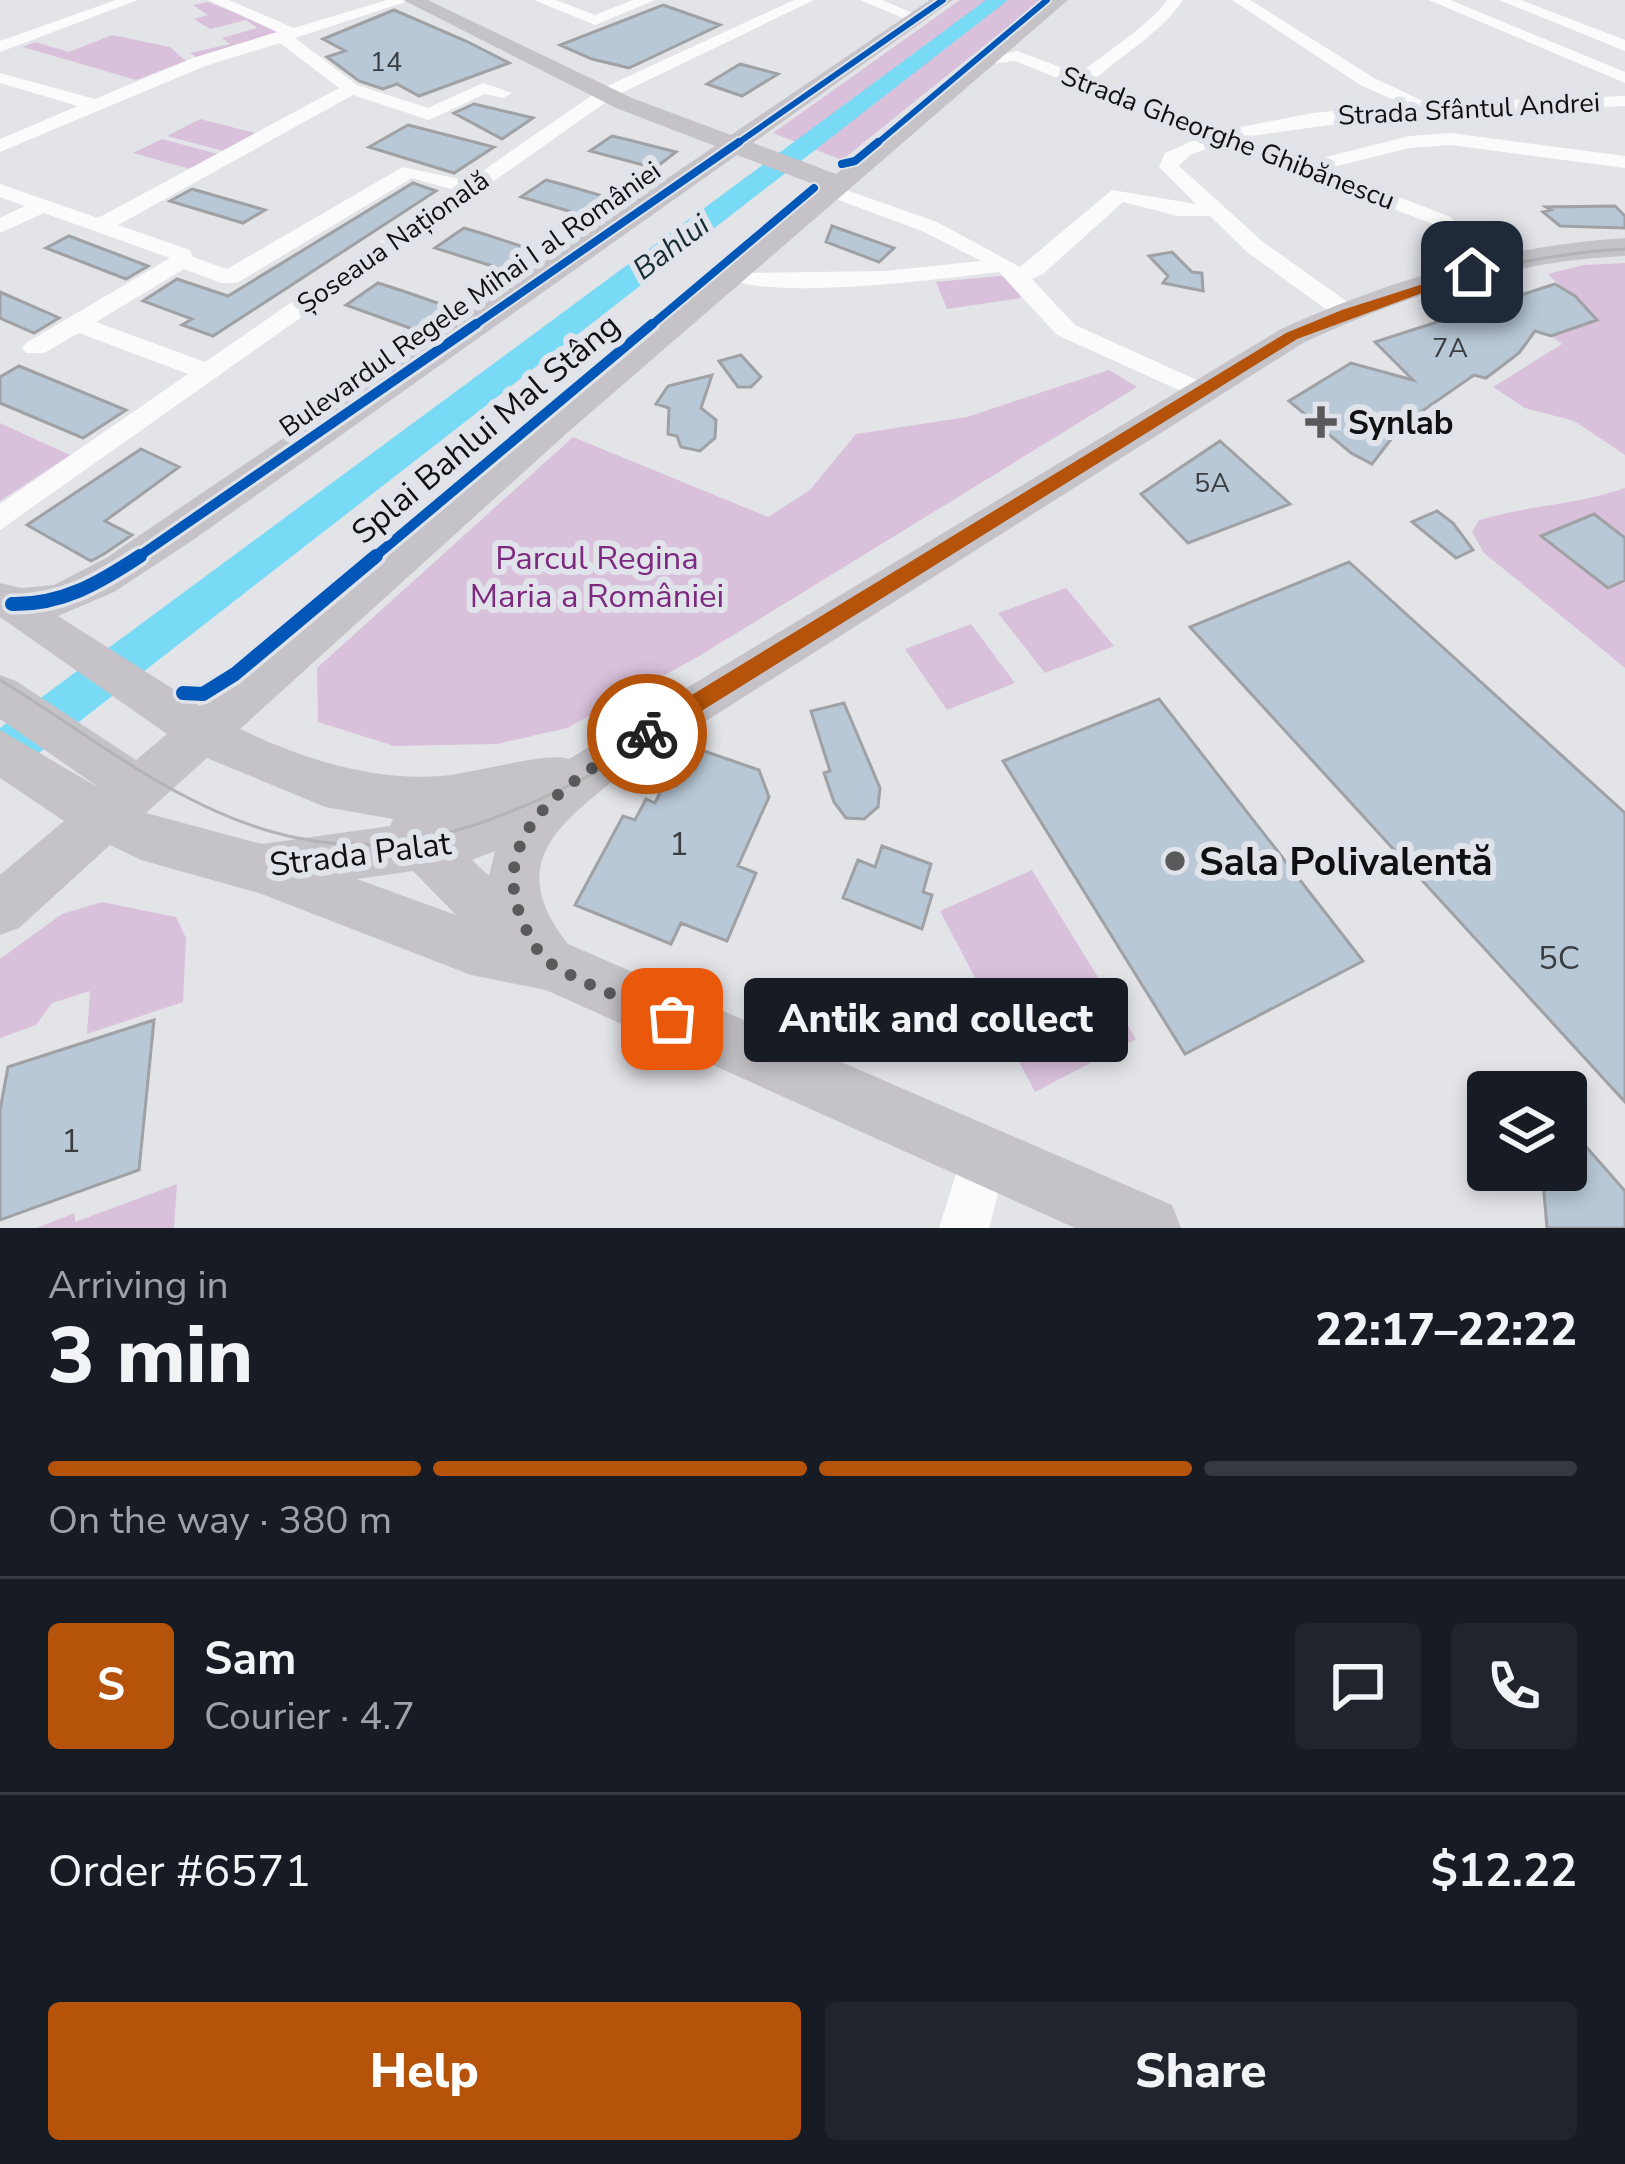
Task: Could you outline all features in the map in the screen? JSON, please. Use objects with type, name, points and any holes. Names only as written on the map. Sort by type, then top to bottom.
[{"type":"main road","points":[[413,0],[613,90],[834,180]]},
{"type":"main road","points":[[434,0],[613,90]]},
{"type":"main road","name":"Bulevardul Regele Mihai I al României","points":[[6,598],[36,607],[75,594],[179,530],[748,144],[943,0]]},
{"type":"main road","points":[[0,909],[120,801],[183,721],[311,639],[734,274],[834,180],[1001,54],[1058,0]]},
{"type":"main road","name":"Strada Palat","points":[[120,801],[141,836],[262,869],[428,848],[504,826],[538,810],[602,761],[1292,336],[1347,313],[1546,251],[1625,247]]},
{"type":"main road","name":"Strada Palat","points":[[6,598],[57,638],[183,721],[245,755],[352,793],[486,797],[602,761]]},
{"type":"main road","points":[[311,639],[262,705],[261,719],[275,741],[428,848],[466,891],[539,951],[1149,1228]]},
{"type":"main road","points":[[0,694],[95,758],[120,801]]},
{"type":"main road","points":[[0,751],[57,791],[120,801]]},
{"type":"main road","points":[[538,810],[516,853],[514,874],[516,905],[539,951]]},
{"type":"main road","points":[[262,869],[470,948],[539,951]]},
{"type":"street","points":[[0,47],[130,0]]},
{"type":"street","points":[[217,0],[287,34],[351,89],[429,114],[483,88],[503,93]]},
{"type":"street","points":[[0,146],[199,62],[403,0]]},
{"type":"street","points":[[542,0],[595,20],[647,0]]},
{"type":"street","name":"Șoseaua Națională","points":[[0,519],[613,90],[806,0]]},
{"type":"street","points":[[868,0],[916,18]]},
{"type":"street","points":[[1082,81],[1140,31],[1163,18],[1175,0]]},
{"type":"street","points":[[1240,0],[1368,82],[1420,105]]},
{"type":"street","points":[[1437,0],[1625,78]]},
{"type":"street","points":[[1507,0],[1625,46]]},
{"type":"street","name":"Strada Gheorghe Ghibănescu","points":[[1001,54],[1443,222]]},
{"type":"street","points":[[0,78],[94,105]]},
{"type":"street","points":[[100,225],[351,89]]},
{"type":"street","name":"Strada Sfântul Andrei","points":[[1347,313],[1211,210],[1169,166],[1180,152],[1224,136],[1328,115],[1420,105],[1625,101]]},
{"type":"street","points":[[1305,168],[1410,142],[1450,139],[1625,162]]},
{"type":"street","points":[[182,261],[229,278],[410,171],[469,188]]},
{"type":"street","points":[[834,180],[1018,270],[1036,307],[1070,332],[1098,348],[1163,370],[1202,392]]},
{"type":"street","points":[[0,190],[182,255],[182,261]]},
{"type":"street","points":[[734,274],[749,280],[1018,270],[1119,194],[1178,210],[1211,210]]},
{"type":"street","points":[[0,226],[44,205]]},
{"type":"street","points":[[35,347],[182,261]]},
{"type":"street","points":[[76,323],[210,374]]},
{"type":"street","points":[[964,1228],[984,1156]]},
{"type":"green space","points":[[960,0],[1041,0],[842,160],[773,133]]},
{"type":"green space","points":[[208,2],[277,33],[198,58],[190,53],[230,44],[222,38],[257,28],[246,20],[210,29],[194,19],[208,15],[193,5]]},
{"type":"green space","points":[[112,35],[170,47],[186,61],[136,80],[23,47],[35,42],[69,52]]},
{"type":"green space","points":[[200,119],[255,133],[223,151],[167,136]]},
{"type":"green space","points":[[162,139],[218,154],[190,169],[133,153]]},
{"type":"green space","points":[[1625,263],[1625,455],[1574,421],[1525,408],[1493,387],[1562,344],[1551,336],[1596,320],[1548,274],[1583,265]]},
{"type":"green space","points":[[1010,275],[1021,298],[947,309],[936,282]]},
{"type":"green space","name":"Parcul Regina Maria a României","points":[[1109,370],[1137,387],[696,658],[567,728],[497,744],[394,746],[318,722],[317,668],[573,437],[768,517],[810,490],[856,434],[967,417]]},
{"type":"green space","points":[[0,423],[70,455],[0,501]]},
{"type":"green space","points":[[1625,488],[1625,668],[1484,553],[1472,532],[1479,520]]},
{"type":"green space","points":[[1066,588],[1114,646],[1045,673],[998,613]]},
{"type":"green space","points":[[971,624],[1015,683],[947,710],[905,649]]},
{"type":"green space","points":[[1032,870],[1136,1039],[1035,1092],[940,911]]},
{"type":"green space","points":[[102,902],[176,917],[186,938],[183,1002],[87,1034],[90,991],[52,1003],[36,1025],[0,1038],[0,959],[62,914]]},
{"type":"green space","points":[[177,1184],[174,1228],[36,1228],[75,1213],[75,1222]]},
{"type":"building","points":[[663,5],[720,25],[629,68],[560,45]]},
{"type":"building","points":[[394,10],[509,63],[419,96],[397,84],[383,89],[359,81],[327,57],[345,51],[323,39]]},
{"type":"building","points":[[740,64],[778,74],[742,96],[707,84]]},
{"type":"building","points":[[474,104],[533,118],[502,139],[454,113]]},
{"type":"building","points":[[408,125],[494,147],[454,173],[369,147]]},
{"type":"building","points":[[612,136],[676,152],[655,168],[590,151]]},
{"type":"building","points":[[546,180],[613,199],[589,217],[521,197]]},
{"type":"building","points":[[413,183],[436,191],[213,336],[182,325],[192,319],[143,301],[177,279],[228,296]]},
{"type":"building","points":[[192,189],[265,210],[243,223],[170,201]]},
{"type":"building","points":[[1615,206],[1625,216],[1625,228],[1560,226],[1543,212],[1551,210],[1546,207]]},
{"type":"building","points":[[832,226],[894,248],[879,262],[826,242]]},
{"type":"building","points":[[464,228],[533,250],[505,270],[435,248]]},
{"type":"building","points":[[69,236],[148,266],[126,279],[46,248]]},
{"type":"building","points":[[1172,252],[1192,272],[1202,273],[1203,291],[1163,283],[1168,276],[1149,256]]},
{"type":"building","points":[[378,283],[449,307],[418,331],[346,305]]},
{"type":"building","points":[[1555,284],[1575,296],[1597,320],[1551,336],[1535,331],[1519,353],[1486,378],[1474,375],[1402,425],[1372,464],[1351,453],[1289,401],[1351,363],[1413,380],[1375,342]]},
{"type":"building","points":[[0,292],[59,318],[34,333],[0,318]]},
{"type":"building","points":[[741,355],[761,377],[751,387],[738,387],[719,361]]},
{"type":"building","points":[[19,366],[126,410],[83,438],[0,403],[0,377]]},
{"type":"building","points":[[712,375],[701,408],[716,420],[715,438],[700,451],[681,447],[677,436],[668,434],[669,408],[656,404],[668,386]]},
{"type":"building","points":[[1220,441],[1290,504],[1188,543],[1141,494]]},
{"type":"building","points":[[141,449],[179,467],[105,521],[132,535],[104,554],[91,561],[27,525]]},
{"type":"building","points":[[1437,511],[1453,523],[1473,550],[1456,558],[1412,522]]},
{"type":"building","points":[[1594,514],[1625,538],[1625,580],[1608,588],[1541,536]]},
{"type":"building","points":[[1349,562],[1625,813],[1625,1102],[1190,627]]},
{"type":"building","name":"Sala Polivalentă","points":[[1159,699],[1363,961],[1185,1054],[1003,761]]},
{"type":"building","points":[[844,703],[880,788],[878,807],[864,819],[846,818],[834,802],[824,773],[830,771],[811,711]]},
{"type":"building","points":[[704,751],[759,770],[769,797],[738,866],[756,873],[727,941],[681,923],[671,944],[575,905],[623,816],[635,820],[646,799],[655,803],[665,782],[676,786],[686,766],[695,769]]},
{"type":"building","points":[[882,846],[931,864],[923,892],[932,895],[922,929],[843,898],[858,860],[875,867]]},
{"type":"building","points":[[154,1020],[139,1170],[0,1220],[0,1110],[8,1067]]},
{"type":"building","points":[[1587,1148],[1625,1191],[1625,1228],[1547,1228],[1544,1191],[1587,1191]]},
{"type":"waterway","name":"Bahlui","points":[[0,755],[998,0]]},
{"type":"tram line","points":[[0,680],[147,775],[268,831],[324,842],[377,844],[431,837],[486,821],[606,767],[1298,337],[1457,278],[1540,259],[1625,249]]},
{"type":"cycle path","points":[[12,604],[57,600],[120,569],[943,0]]},
{"type":"cycle path","points":[[842,164],[855,161],[1047,0]]},
{"type":"cycle path","name":"Splai Bahlui Mal Stâng","points":[[183,693],[203,694],[235,674],[814,188]]},
{"type":"way so far","points":[[647,734],[538,810],[516,853],[516,905],[529,938],[549,964],[672,1019]]},
{"type":"place","name":"Synlab","points":[[1321,422]]},
{"type":"place","name":"Sala Polivalentă","points":[[1175,861]]},
{"type":"place","name":"Antik and collect","points":[[672,1019]]},
{"type":"route","points":[[647,734],[1292,336],[1317,323],[1472,272]]}]
